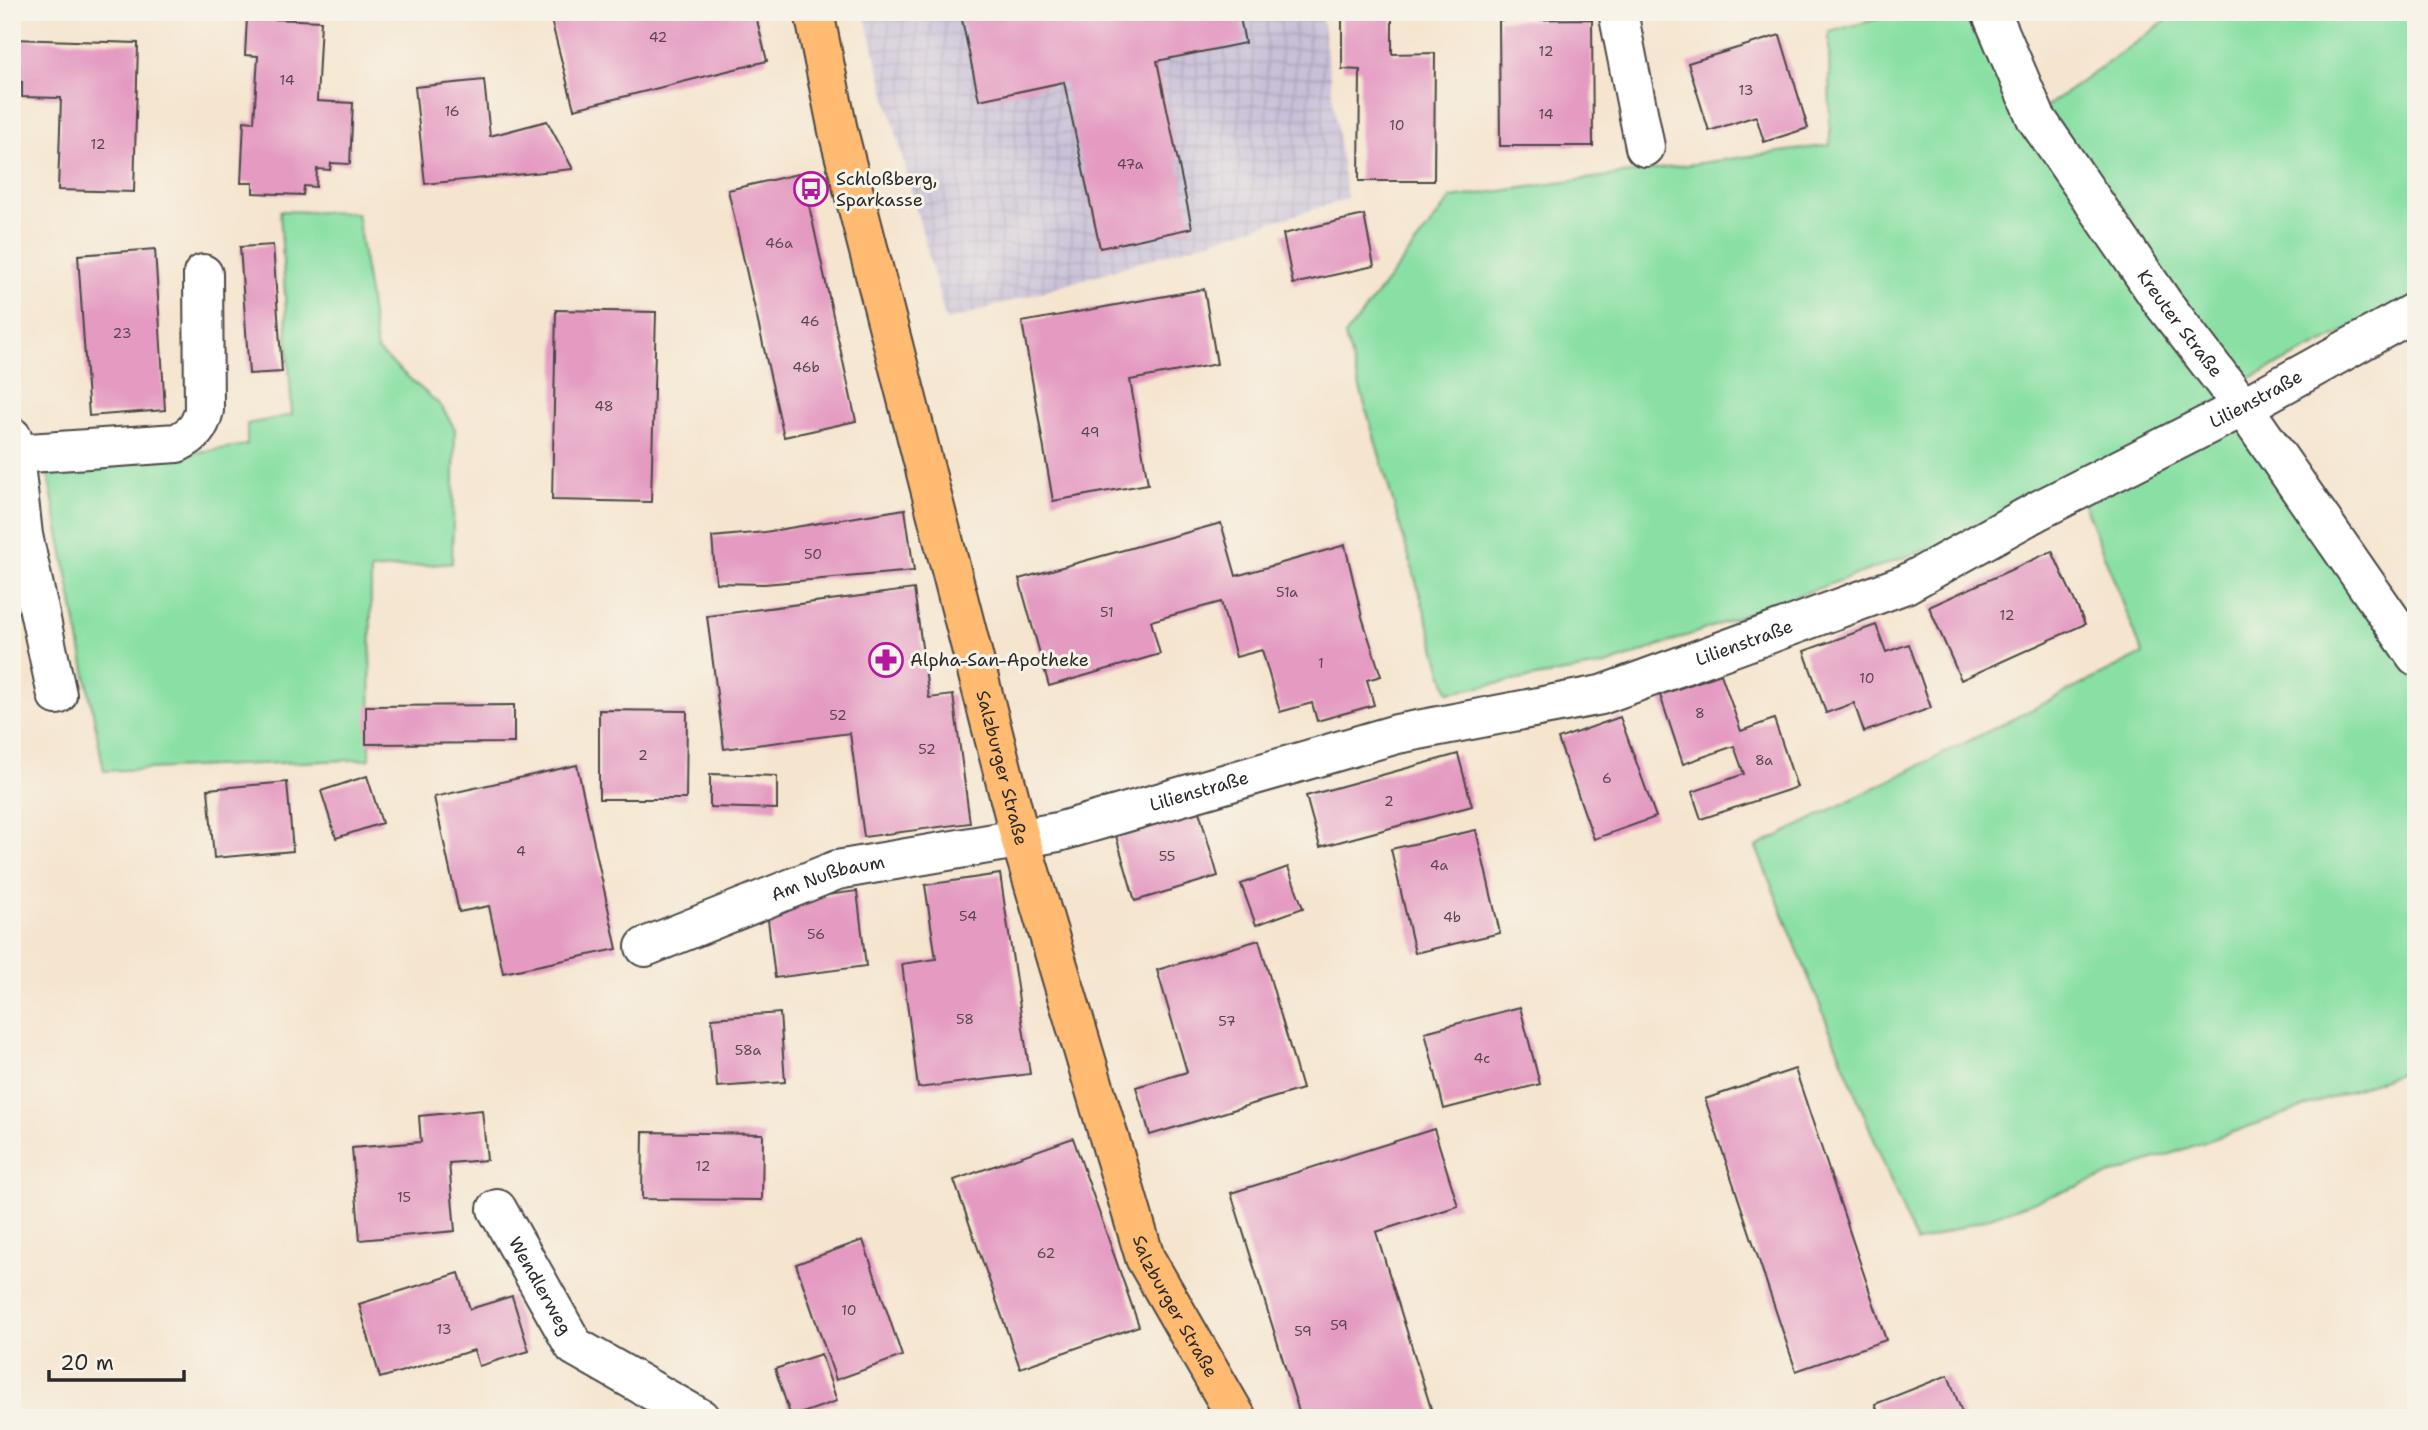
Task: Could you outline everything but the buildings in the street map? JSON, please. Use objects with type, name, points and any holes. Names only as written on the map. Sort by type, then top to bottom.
[{"type":"main road","name":"Salzburger Straße","points":[[814,12],[838,131],[1020,838],[1144,1258],[1237,1418]]},
{"type":"street","points":[[1618,12],[1645,147]]},
{"type":"street","name":"Kreuter Straße","points":[[1991,12],[2036,118],[2163,303],[2243,407],[2416,656]]},
{"type":"street","points":[[57,695],[17,535],[13,445],[177,443],[191,436],[200,426],[204,410],[203,274]]},
{"type":"street","name":"Lilienstraße","points":[[1020,838],[1058,832],[1397,734],[1601,695],[1906,584],[2039,510],[2243,407],[2416,311]]},
{"type":"street","name":"Am Nußbaum","points":[[645,947],[837,870],[1020,838]]},
{"type":"street","name":"Wendlerweg","points":[[497,1209],[574,1346],[700,1418]]},
{"type":"shaded area","points":[[864,12],[1321,12],[1347,199],[946,321]]},
{"type":"green space","points":[[1904,12],[1965,12],[2021,125],[2178,12],[2416,12],[2416,297],[2255,376],[2214,383],[2416,668],[2416,1068],[1916,1243],[1756,847],[2143,654],[2080,494],[1606,665],[1448,692],[1345,336],[1451,198],[1830,145],[1829,32]]},
{"type":"green space","points":[[280,211],[357,213],[377,350],[441,406],[455,429],[452,563],[371,570],[370,759],[104,771],[48,474],[247,445],[247,424],[292,415]]},
{"type":"place","name":"Schloßberg, Sparkasse","points":[[811,189]]},
{"type":"place","name":"Alpha-San-Apotheke","points":[[886,660]]}]
